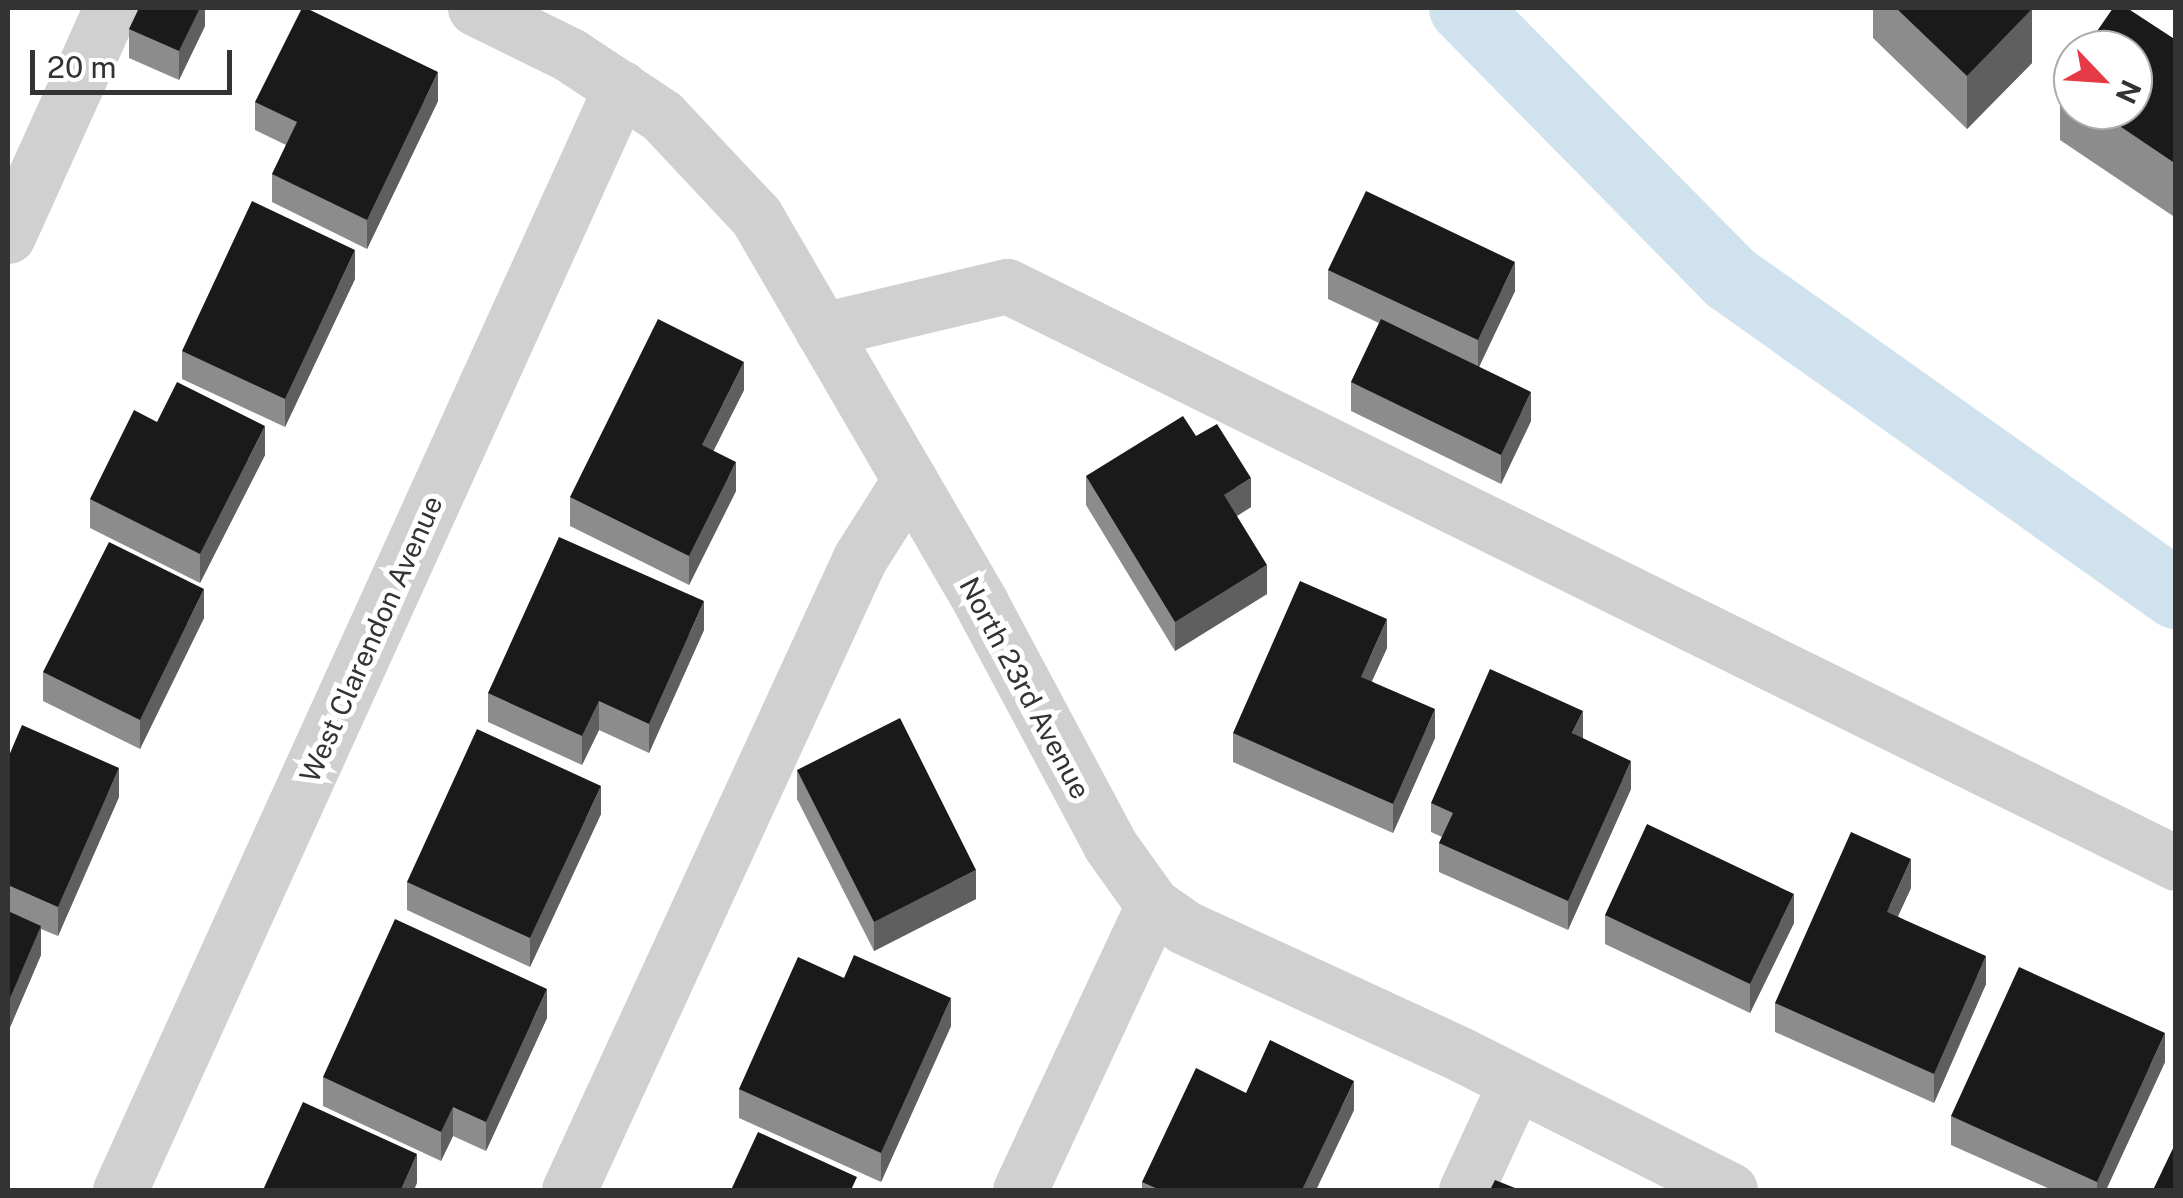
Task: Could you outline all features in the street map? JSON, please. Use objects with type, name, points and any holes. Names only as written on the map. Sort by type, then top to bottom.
[{"type":"street","points":[[8,236],[111,8]]},
{"type":"street","name":"North 23rd Avenue","points":[[475,8],[621,87],[662,116],[756,216],[910,479],[1110,846],[1153,905],[1184,927],[1730,1190]]},
{"type":"street","name":"West Clarendon Avenue","points":[[120,1190],[621,87]]},
{"type":"street","points":[[822,330],[1007,286],[2176,863]]},
{"type":"street","points":[[568,1190],[860,558],[910,479]]},
{"type":"street","points":[[1020,1190],[1153,905]]},
{"type":"street","points":[[1466,1190],[1514,1086]]},
{"type":"building","points":[[139,8],[200,8],[179,51],[129,29]]},
{"type":"building","points":[[302,8],[438,72],[367,220],[272,174],[297,122],[255,102]]},
{"type":"building","points":[[1896,8],[2030,8],[2032,9],[1967,76]]},
{"type":"building","points":[[2113,8],[2127,8],[2176,40],[2176,164],[2126,130],[2153,130],[2153,30],[2098,30]]},
{"type":"building","points":[[1366,191],[1515,262],[1478,340],[1328,270]]},
{"type":"building","points":[[252,201],[355,250],[285,399],[182,351]]},
{"type":"building","points":[[658,319],[744,362],[702,445],[736,462],[689,556],[570,497]]},
{"type":"building","points":[[1381,319],[1531,392],[1501,455],[1351,382]]},
{"type":"building","points":[[177,382],[265,426],[200,554],[90,499],[134,410],[157,422]]},
{"type":"building","points":[[1183,416],[1196,436],[1217,424],[1251,478],[1224,495],[1267,565],[1175,622],[1086,476]]},
{"type":"building","points":[[559,537],[704,601],[649,724],[599,701],[582,736],[488,693]]},
{"type":"building","points":[[109,542],[204,589],[140,720],[43,672]]},
{"type":"building","points":[[1300,581],[1387,619],[1361,677],[1435,709],[1393,804],[1233,733]]},
{"type":"building","points":[[1490,669],[1583,711],[1572,733],[1631,761],[1568,901],[1439,843],[1453,813],[1431,803]]},
{"type":"building","points":[[900,718],[976,870],[874,922],[797,770]]},
{"type":"building","points":[[22,725],[119,768],[58,907],[8,885],[8,758]]},
{"type":"building","points":[[477,729],[601,786],[530,938],[407,882]]},
{"type":"building","points":[[1647,824],[1794,894],[1750,984],[1605,915]]},
{"type":"building","points":[[1851,832],[1911,859],[1887,912],[1986,956],[1934,1074],[1775,1003]]},
{"type":"building","points":[[8,911],[41,926],[8,1003]]},
{"type":"building","points":[[395,919],[547,989],[486,1122],[453,1107],[441,1132],[323,1077]]},
{"type":"building","points":[[854,955],[951,998],[881,1153],[739,1089],[798,957],[844,978]]},
{"type":"building","points":[[2019,967],[2165,1033],[2097,1182],[1951,1116]]},
{"type":"building","points":[[1270,1040],[1354,1081],[1302,1190],[1160,1190],[1142,1182],[1196,1068],[1246,1093]]},
{"type":"building","points":[[303,1102],[417,1154],[401,1190],[263,1190]]},
{"type":"building","points":[[758,1132],[857,1177],[851,1190],[731,1190]]},
{"type":"building","points":[[2176,1142],[2176,1190],[2153,1190]]},
{"type":"building","points":[[1495,1180],[1520,1190],[1490,1190]]},
{"type":"waterway","points":[[1464,8],[1730,278],[2176,594]]}]
